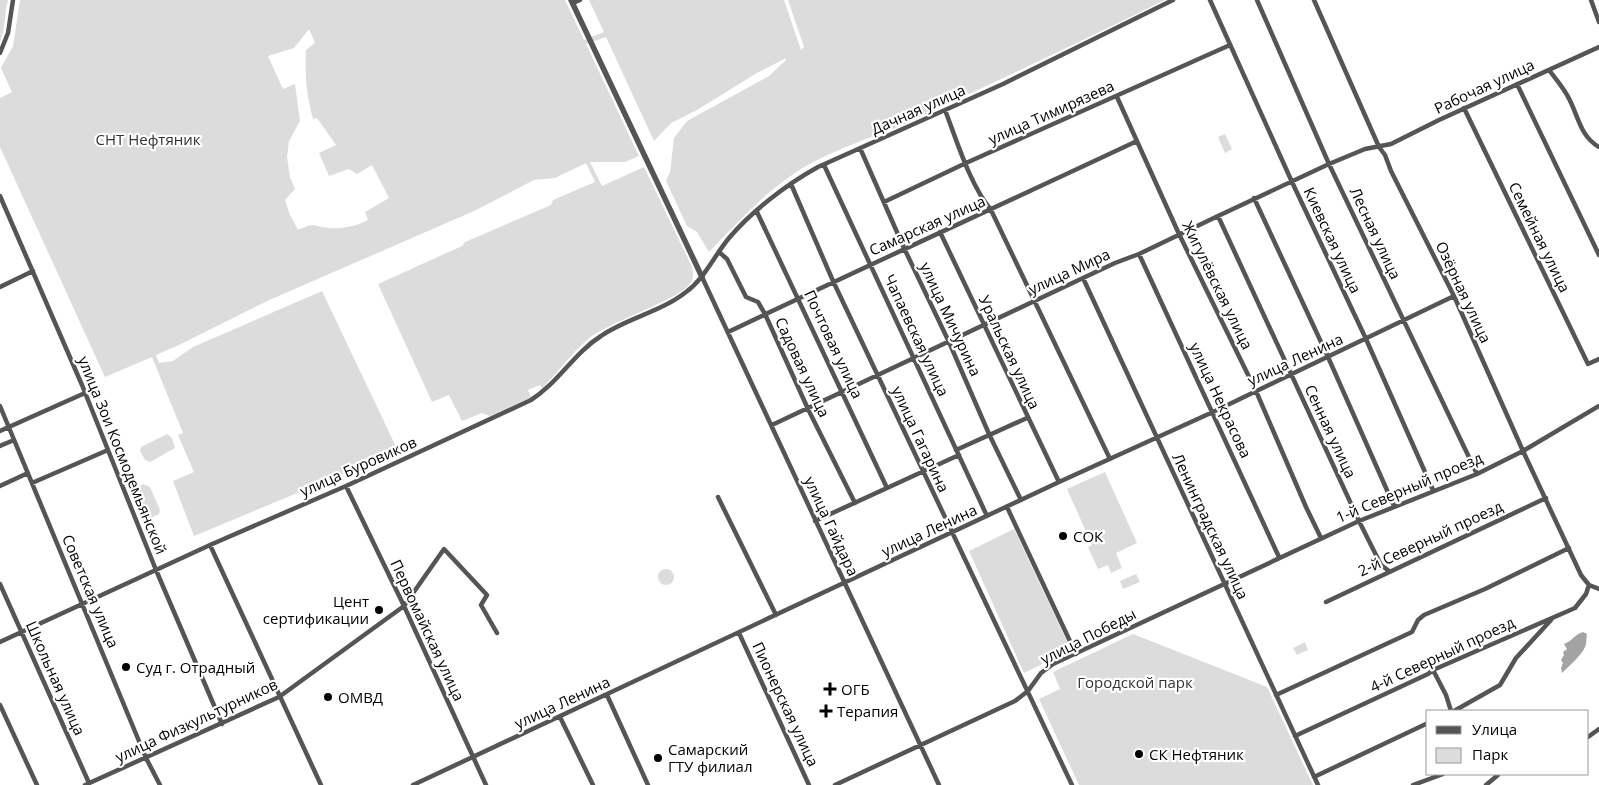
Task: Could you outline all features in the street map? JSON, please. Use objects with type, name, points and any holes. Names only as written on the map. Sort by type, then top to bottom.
[{"type":"street","points":[[0,53],[8,33],[13,0]]},
{"type":"street","points":[[580,0],[572,2],[702,277]]},
{"type":"street","name":"Дачная улица","points":[[702,277],[730,236],[791,184],[824,165],[1065,54],[1174,0]]},
{"type":"street","name":"Киевская улица","points":[[1210,0],[1292,182],[1366,339],[1433,490]]},
{"type":"street","name":"Лесная улица","points":[[1257,0],[1329,164],[1478,474]]},
{"type":"street","name":"Озёрная улица","points":[[1314,0],[1379,147],[1385,155],[1391,171],[1454,296],[1523,451],[1581,575],[1589,585]]},
{"type":"street","points":[[1591,0],[1599,22]]},
{"type":"street","name":"улица Тимирязева","points":[[884,202],[966,163],[1230,45]]},
{"type":"street","name":"Рабочая улица","points":[[1379,147],[1391,144],[1464,108],[1599,47]]},
{"type":"street","points":[[1549,70],[1568,96],[1584,133],[1590,142],[1599,147]]},
{"type":"street","points":[[1517,84],[1599,255]]},
{"type":"street","name":"Жигулёвская улица","points":[[1116,97],[1179,234],[1256,391],[1321,538]]},
{"type":"street","name":"Семейная улица","points":[[1464,108],[1588,364],[1599,359]]},
{"type":"street","points":[[945,110],[984,202],[991,210],[1110,459]]},
{"type":"street","name":"Самарская улица","points":[[728,332],[833,281],[991,210],[1137,141]]},
{"type":"street","name":"улица Мира","points":[[772,425],[1115,263],[1139,254],[1254,198],[1365,149],[1379,147]]},
{"type":"street","name":"улица Мичурина","points":[[860,148],[989,434],[1021,500]]},
{"type":"street","name":"Чапаевская улица","points":[[824,165],[986,516]]},
{"type":"street","name":"улица Гагарина","points":[[791,184],[833,281],[1072,785]]},
{"type":"street","name":"улица Зои Космодемьянской","points":[[0,196],[85,393],[156,570],[222,724]]},
{"type":"street","points":[[1254,198],[1328,357],[1394,506]]},
{"type":"street","name":"Почтовая улица","points":[[757,212],[887,488]]},
{"type":"street","name":"Сенная улица","points":[[1218,216],[1359,521],[1381,565],[1389,571]]},
{"type":"street","name":"Уральская улица","points":[[940,232],[1059,482]]},
{"type":"street","name":"Садовая улица","points":[[719,252],[728,259],[746,297],[758,302],[765,314],[808,409],[854,503]]},
{"type":"street","name":"улица Некрасова","points":[[1139,254],[1279,557]]},
{"type":"street","points":[[0,287],[33,271]]},
{"type":"street","name":"улица Гайдара","points":[[702,277],[939,785]]},
{"type":"street","name":"улица Буровиков","points":[[0,642],[210,545],[346,486],[531,400],[545,391],[591,343],[612,330],[670,302],[686,292],[702,277]]},
{"type":"street","name":"Ленинградская улица","points":[[1083,278],[1318,785]]},
{"type":"street","name":"улица Ленина","points":[[413,785],[986,516],[1213,412],[1454,296]]},
{"type":"street","points":[[0,430],[85,393]]},
{"type":"street","name":"Советская улица","points":[[0,406],[146,758],[160,785]]},
{"type":"street","name":"1-й Северный проезд","points":[[1224,583],[1359,521],[1433,490],[1478,474],[1523,451],[1599,406]]},
{"type":"street","points":[[816,521],[922,471],[989,434],[1027,418]]},
{"type":"street","points":[[0,446],[14,440]]},
{"type":"street","points":[[32,484],[108,450]]},
{"type":"street","points":[[0,486],[28,473]]},
{"type":"street","name":"Первомайская улица","points":[[346,486],[404,606],[486,785]]},
{"type":"street","points":[[718,497],[776,615]]},
{"type":"street","name":"2-й Северный проезд","points":[[1326,602],[1546,498]]},
{"type":"street","points":[[1007,507],[1076,654]]},
{"type":"street","points":[[210,545],[321,785]]},
{"type":"street","points":[[1276,695],[1412,632],[1418,620],[1424,615],[1485,589],[1569,548]]},
{"type":"street","name":"улица Физкультурников","points":[[87,784],[279,697],[404,606],[444,549],[487,595],[481,605],[497,633]]},
{"type":"street","name":"улица Победы","points":[[835,785],[1015,701],[1028,691],[1042,673],[1053,664],[1224,583]]},
{"type":"street","name":"Школьная улица","points":[[0,584],[87,784]]},
{"type":"street","points":[[1589,585],[1599,589]]},
{"type":"street","name":"4-й Северный проезд","points":[[1295,736],[1428,674],[1432,670],[1575,608],[1586,594],[1589,585]]},
{"type":"street","points":[[1454,710],[1500,685],[1516,658],[1552,618]]},
{"type":"street","name":"Пионерская улица","points":[[739,633],[809,785]]},
{"type":"street","points":[[1432,670],[1446,694],[1452,710]]},
{"type":"street","points":[[607,695],[648,785]]},
{"type":"street","points":[[0,705],[37,785]]},
{"type":"street","points":[[560,717],[593,785]]},
{"type":"street","points":[[1314,777],[1426,724]]},
{"type":"street","points":[[1412,785],[1440,775]]},
{"type":"street","points":[[1486,785],[1496,775]]},
{"type":"green space","points":[[0,0],[8,0],[0,42]]},
{"type":"green space","name":"СНТ Нефтяник","points":[[20,0],[565,0],[584,40],[604,32],[589,0],[784,0],[801,50],[804,47],[788,0],[1165,0],[909,122],[836,151],[808,165],[783,181],[761,200],[709,252],[697,232],[687,226],[666,181],[670,172],[674,138],[687,121],[769,76],[786,58],[671,123],[654,141],[606,37],[586,44],[639,156],[625,162],[590,162],[602,186],[644,167],[692,267],[693,276],[691,282],[685,289],[674,296],[597,333],[581,345],[542,388],[540,385],[528,390],[531,397],[490,416],[482,413],[462,421],[449,395],[432,402],[378,284],[462,246],[465,242],[551,205],[553,200],[595,182],[586,163],[555,178],[534,180],[474,211],[267,301],[156,355],[159,363],[173,361],[193,347],[322,291],[398,451],[194,536],[173,481],[194,472],[178,435],[183,433],[152,357],[105,377],[0,147],[0,98],[12,92],[1,68],[13,46]],"holes":[[[309,29],[315,43],[306,50],[306,85],[313,119],[317,118],[336,145],[319,153],[329,176],[349,169],[357,174],[372,165],[389,198],[365,212],[368,220],[359,224],[334,228],[311,225],[298,230],[285,200],[295,189],[290,177],[287,157],[289,141],[300,121],[295,84],[283,89],[268,56],[294,48]]]},
{"type":"green space","points":[[1225,134],[1232,149],[1225,153],[1218,137]]},
{"type":"green space","points":[[167,434],[172,438],[175,448],[150,462],[145,460],[140,451],[141,447]]},
{"type":"green space","points":[[1105,472],[1137,543],[1116,553],[1122,568],[1111,573],[1108,565],[1098,569],[1088,547],[1092,545],[1067,489]]},
{"type":"green space","points":[[143,484],[150,487],[160,510],[159,514],[151,518],[145,517],[134,495],[136,488]]},
{"type":"green space","points":[[1014,529],[1071,650],[1024,673],[969,551]]},
{"type":"green space","points":[[663,569],[669,569],[674,574],[672,583],[663,585],[658,580],[658,574]]},
{"type":"green space","points":[[1136,574],[1140,582],[1123,589],[1120,581]]},
{"type":"green space","name":"Городской парк","points":[[1133,634],[1267,687],[1313,785],[1079,785],[1039,699],[1060,689],[1053,672]]},
{"type":"green space","points":[[1305,642],[1308,650],[1297,655],[1293,648]]},
{"type":"shaded area","points":[[1583,632],[1587,634],[1585,647],[1562,673],[1563,663],[1561,660],[1564,655],[1563,652],[1567,649],[1564,644]]},
{"type":"place","name":"СОК","points":[[1063,536]]},
{"type":"place","name":"Цент сертификации","points":[[379,610]]},
{"type":"place","name":"Суд г. Отрадный","points":[[126,667]]},
{"type":"place","name":"ОГБ","points":[[830,689]]},
{"type":"place","name":"ОМВД","points":[[328,697]]},
{"type":"place","name":"Терапия","points":[[826,711]]},
{"type":"place","name":"СК Нефтяник","points":[[1139,754]]},
{"type":"place","name":"Самарский ГТУ филиал","points":[[658,758]]}]
